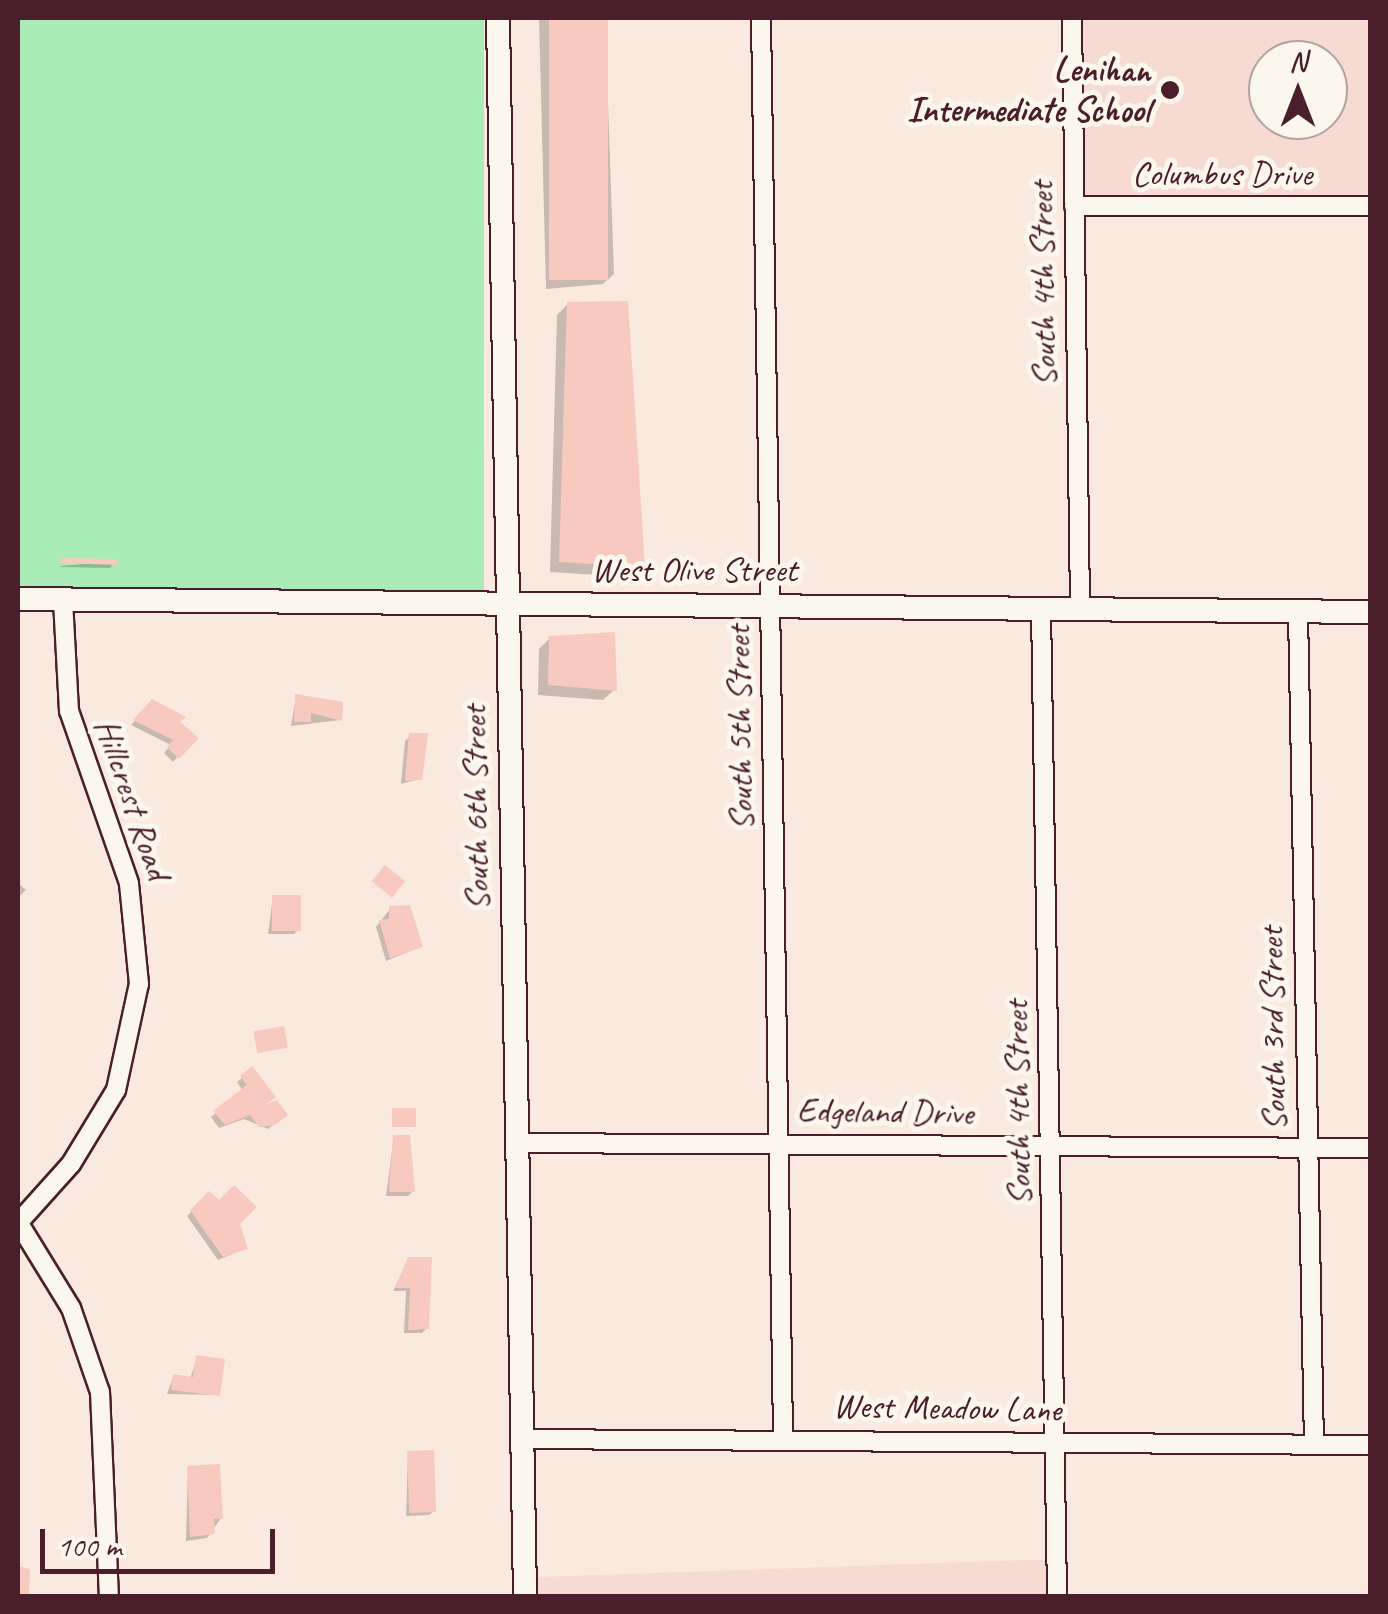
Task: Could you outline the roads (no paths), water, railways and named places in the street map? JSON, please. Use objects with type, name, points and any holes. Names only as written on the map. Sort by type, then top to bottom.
[{"type":"main road","name":"South 6th Street","points":[[498,18],[525,1596]]},
{"type":"main road","name":"West Olive Street","points":[[18,600],[1370,612]]},
{"type":"street","name":"South 5th Street","points":[[762,18],[783,1438]]},
{"type":"street","name":"South 4th Street","points":[[1072,18],[1080,609]]},
{"type":"street","name":"Columbus Drive","points":[[1074,206],[1370,206]]},
{"type":"street","name":"Hillcrest Road","points":[[18,1222],[71,1164],[116,1090],[139,984],[129,883],[69,711],[63,600]]},
{"type":"street","name":"South 4th Street","points":[[1042,608],[1057,1596]]},
{"type":"street","name":"South 3rd Street","points":[[1298,612],[1314,1444]]},
{"type":"street","name":"Edgeland Drive","points":[[518,1143],[1370,1148]]},
{"type":"street","points":[[18,1222],[70,1308],[100,1392],[109,1596]]},
{"type":"street","name":"West Meadow Lane","points":[[522,1439],[1370,1445]]},
{"type":"place","name":"Lenihan Intermediate School","points":[[1170,90]]}]
